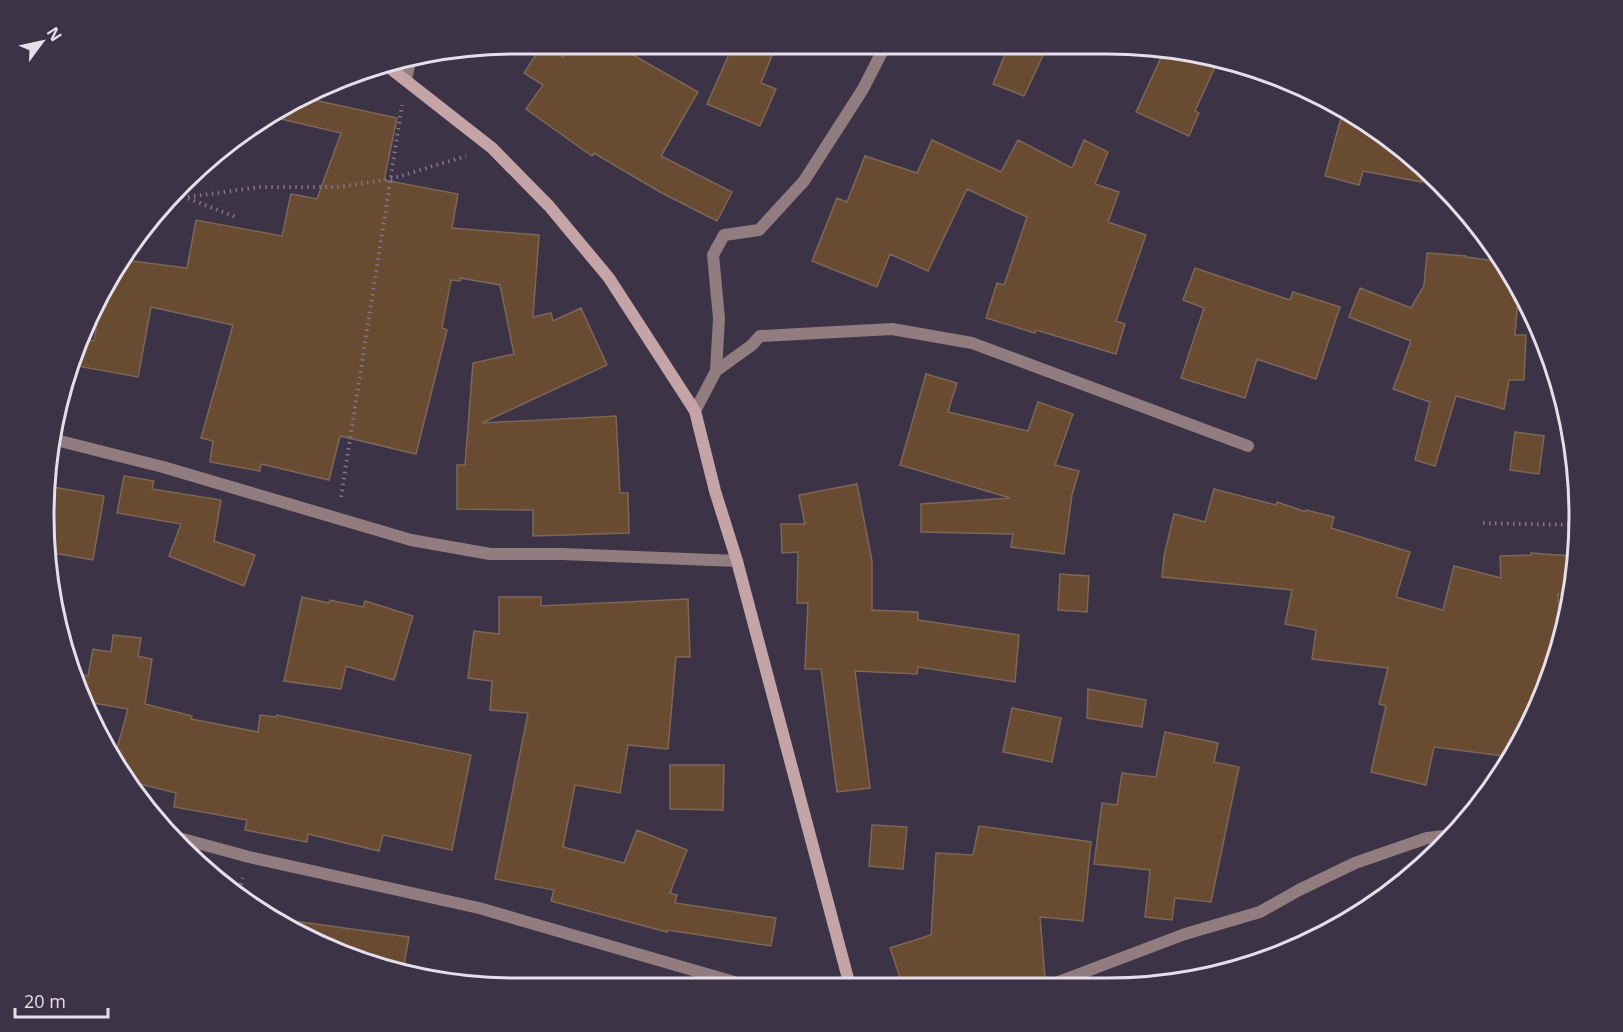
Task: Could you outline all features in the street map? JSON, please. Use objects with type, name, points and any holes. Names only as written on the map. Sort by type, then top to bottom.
[{"type":"street","points":[[695,411],[716,371],[719,318],[713,255],[724,235],[759,230],[804,181],[863,89],[881,54]]},
{"type":"street","points":[[406,80],[409,67]]},
{"type":"street","points":[[394,71],[492,148],[549,206],[609,278],[695,411],[848,978]]},
{"type":"street","points":[[716,371],[752,345],[760,336],[892,329],[924,333],[972,343],[1248,446]]},
{"type":"street","points":[[60,441],[163,467],[411,540],[490,554],[562,554],[737,561]]},
{"type":"street","points":[[1069,978],[1185,934],[1260,912],[1355,863],[1427,838],[1440,837]]},
{"type":"street","points":[[186,840],[271,862],[479,908],[720,978]]},
{"type":"path","points":[[341,519],[342,493],[406,80]]},
{"type":"path","points":[[188,197],[260,187],[338,187],[391,179],[492,148]]},
{"type":"path","points":[[183,196],[238,218]]},
{"type":"path","points":[[1483,523],[1569,525]]},
{"type":"building","points":[[536,54],[558,54],[563,57],[565,54],[632,54],[698,92],[661,156],[732,192],[717,221],[660,192],[594,153],[592,156],[526,109],[543,85],[524,73]]},
{"type":"building","points":[[729,54],[772,54],[761,83],[776,89],[760,126],[707,104]]},
{"type":"building","points":[[1005,54],[1044,54],[1024,96],[993,84]]},
{"type":"building","points":[[1161,57],[1215,67],[1195,111],[1199,113],[1189,136],[1136,112]]},
{"type":"building","points":[[316,100],[397,118],[384,180],[458,194],[452,228],[539,235],[533,317],[551,313],[553,321],[581,308],[607,365],[482,423],[616,416],[620,493],[628,493],[629,533],[533,536],[533,510],[457,509],[457,465],[465,465],[473,363],[514,354],[500,285],[460,278],[460,281],[451,280],[442,328],[447,330],[416,454],[340,436],[329,480],[261,464],[260,471],[210,462],[213,441],[201,438],[233,325],[151,307],[138,377],[79,366],[89,340],[94,341],[97,322],[102,312],[131,261],[187,268],[196,220],[282,236],[291,194],[317,199],[341,133],[280,119]]},
{"type":"building","points":[[1341,118],[1388,149],[1423,179],[1422,182],[1363,171],[1359,185],[1325,176]]},
{"type":"building","points":[[932,140],[1001,172],[1018,140],[1072,168],[1084,140],[1108,152],[1095,184],[1119,192],[1108,222],[1146,235],[1116,321],[1125,324],[1116,354],[986,318],[997,283],[1004,285],[1027,217],[967,189],[928,271],[890,254],[877,287],[812,261],[837,198],[847,202],[865,156],[917,173]]},
{"type":"building","points":[[1427,253],[1492,261],[1517,305],[1515,335],[1526,335],[1524,380],[1509,380],[1504,409],[1456,396],[1435,466],[1415,460],[1430,402],[1393,389],[1411,341],[1349,317],[1360,288],[1411,308],[1424,286]]},
{"type":"building","points":[[1195,268],[1290,300],[1293,292],[1340,307],[1316,379],[1257,359],[1245,398],[1181,378],[1204,308],[1183,300]]},
{"type":"building","points":[[926,374],[957,383],[948,412],[1028,431],[1038,402],[1073,414],[1055,465],[1079,471],[1072,495],[1064,554],[1011,547],[1013,534],[921,532],[921,504],[1010,498],[900,465]]},
{"type":"building","points":[[1515,432],[1544,436],[1539,474],[1510,470]]},
{"type":"building","points":[[124,476],[154,481],[152,489],[221,500],[214,541],[255,555],[244,586],[169,556],[181,524],[117,513]]},
{"type":"building","points":[[857,484],[872,561],[872,610],[918,612],[918,620],[1019,635],[1015,682],[918,667],[917,674],[855,671],[870,788],[837,792],[821,669],[805,669],[808,603],[797,603],[798,552],[782,553],[781,524],[805,524],[799,495]]},
{"type":"building","points":[[55,487],[104,496],[93,560],[56,553]]},
{"type":"building","points":[[1214,489],[1334,517],[1331,528],[1410,552],[1396,597],[1443,610],[1454,566],[1501,578],[1500,556],[1531,555],[1531,553],[1567,556],[1562,594],[1558,594],[1559,609],[1544,665],[1534,693],[1502,756],[1434,747],[1426,785],[1371,772],[1386,706],[1379,704],[1388,668],[1312,659],[1316,630],[1285,624],[1292,590],[1162,577],[1164,556],[1174,514],[1205,522]]},
{"type":"building","points":[[1060,574],[1089,576],[1087,612],[1058,610]]},
{"type":"building","points":[[302,597],[363,607],[365,601],[413,616],[394,680],[346,666],[341,689],[284,681]]},
{"type":"building","points":[[499,597],[541,597],[541,606],[688,599],[690,657],[676,657],[668,749],[628,745],[620,793],[575,785],[563,847],[624,863],[637,830],[687,850],[670,893],[677,895],[675,903],[776,918],[771,946],[668,930],[667,932],[551,901],[554,890],[495,879],[528,713],[490,710],[492,681],[468,678],[474,631],[499,634]]},
{"type":"building","points":[[113,635],[141,638],[138,656],[152,659],[145,704],[192,716],[191,719],[258,732],[260,715],[276,717],[277,715],[471,755],[452,850],[383,835],[379,851],[308,834],[307,842],[245,830],[247,820],[174,807],[176,793],[140,784],[117,749],[128,709],[94,703],[89,693],[82,674],[88,676],[93,649],[111,652]]},
{"type":"building","points":[[1088,689],[1146,700],[1142,727],[1087,718]]},
{"type":"building","points":[[1012,708],[1061,718],[1052,762],[1003,752]]},
{"type":"building","points":[[1165,732],[1218,743],[1214,762],[1239,767],[1211,902],[1175,898],[1172,920],[1145,917],[1150,870],[1094,864],[1102,803],[1117,805],[1122,773],[1156,777]]},
{"type":"building","points":[[670,765],[724,765],[723,810],[670,809]]},
{"type":"building","points":[[872,825],[907,827],[903,869],[869,866]]},
{"type":"building","points":[[979,826],[1091,842],[1083,921],[1040,917],[1045,978],[900,978],[890,948],[931,935],[936,853],[973,855]]},
{"type":"building","points":[[295,921],[409,937],[404,964],[339,943]]}]
